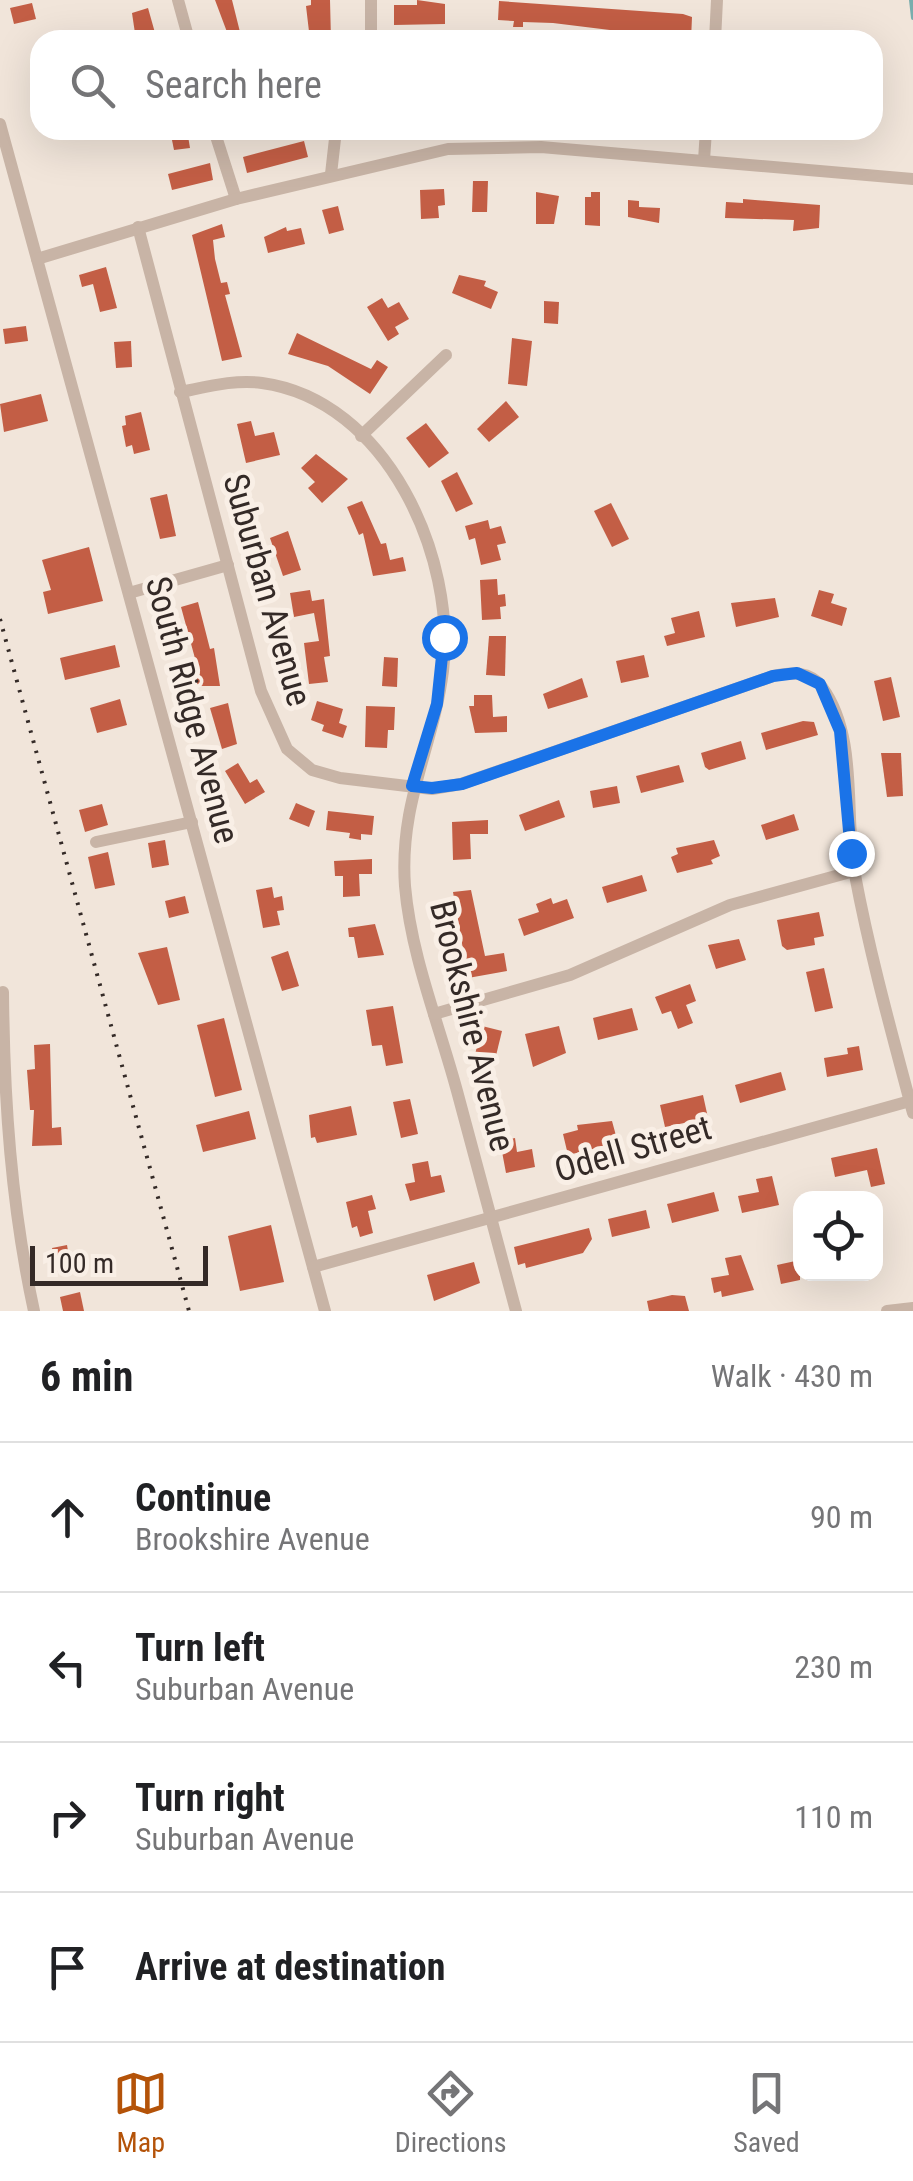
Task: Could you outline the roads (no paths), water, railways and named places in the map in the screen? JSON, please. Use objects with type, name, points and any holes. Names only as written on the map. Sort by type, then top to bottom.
[{"type":"street","points":[[178,0],[186,30]]},
{"type":"street","points":[[371,0],[371,30]]},
{"type":"street","points":[[716,30],[717,0]]},
{"type":"street","name":"South Ridge Avenue","points":[[0,124],[325,1311]]},
{"type":"street","points":[[217,140],[236,199]]},
{"type":"street","points":[[331,174],[335,140]]},
{"type":"street","points":[[704,160],[705,140]]},
{"type":"street","points":[[37,259],[331,174],[472,147],[541,147],[913,178]]},
{"type":"street","name":"Suburban Avenue","points":[[138,227],[260,692],[286,749],[323,774],[432,788],[462,784],[773,676],[797,673],[820,684],[840,731],[854,871],[872,962],[911,1107]]},
{"type":"street","points":[[361,436],[446,355]]},
{"type":"street","name":"Brookshire Avenue","points":[[180,392],[244,382],[275,386],[332,409],[395,476],[414,509],[440,596],[443,668],[412,786],[405,832],[406,885],[434,1014],[516,1311]]},
{"type":"street","points":[[129,593],[228,565]]},
{"type":"street","points":[[96,842],[192,822]]},
{"type":"street","points":[[434,1014],[570,976],[730,905],[854,871]]},
{"type":"street","points":[[3,992],[3,1113],[19,1242],[34,1311]]},
{"type":"street","name":"Odell Street","points":[[313,1267],[911,1107]]},
{"type":"street","points":[[887,1311],[913,1308]]},
{"type":"waterway","points":[[911,0],[913,18]]},
{"type":"railway","points":[[0,619],[189,1311]]}]
